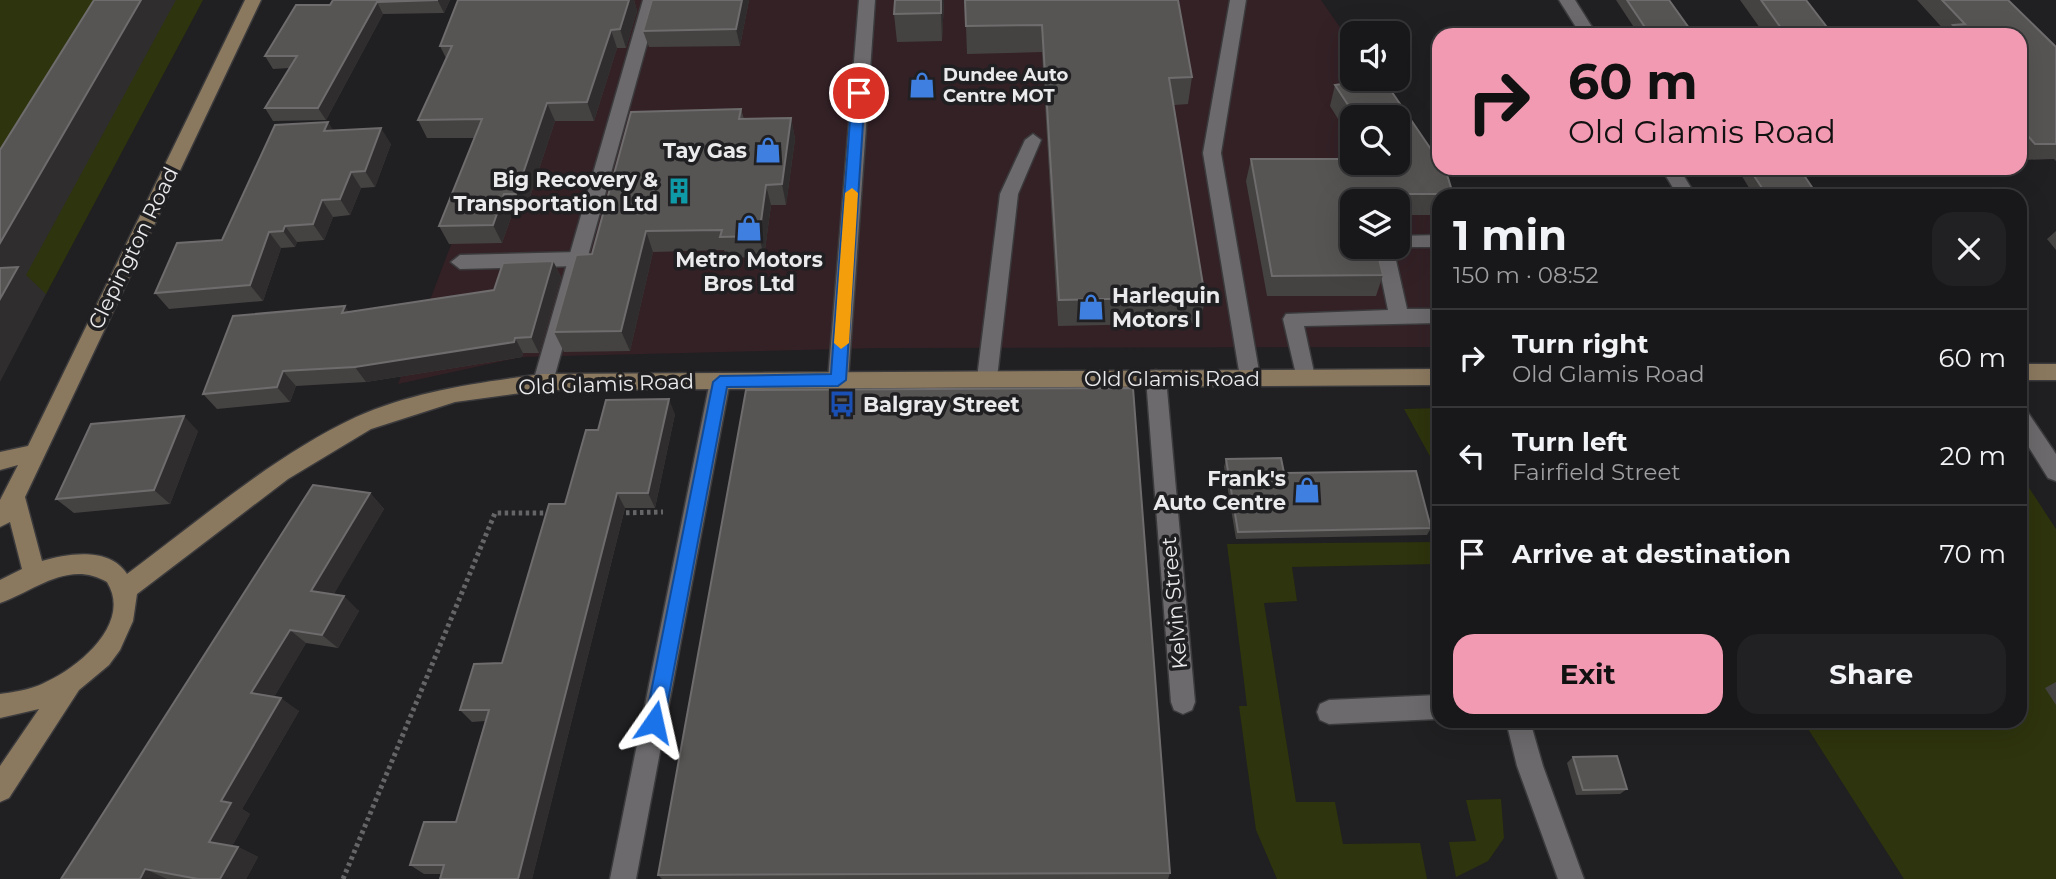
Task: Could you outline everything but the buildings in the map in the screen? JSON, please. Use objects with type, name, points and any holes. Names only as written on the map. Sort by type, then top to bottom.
[{"type":"street","name":"Clepington Road","points":[[0,518],[14,497],[253,0]]},
{"type":"street","points":[[543,382],[651,0]]},
{"type":"street","points":[[838,380],[867,0]]},
{"type":"street","points":[[1238,0],[1212,153],[1250,377]]},
{"type":"street","points":[[1567,0],[1585,28]]},
{"type":"street","points":[[988,378],[1009,194],[1033,140]]},
{"type":"street","points":[[1410,242],[1432,241]]},
{"type":"street","points":[[460,262],[578,259]]},
{"type":"street","points":[[1387,259],[1399,317]]},
{"type":"street","points":[[1305,377],[1293,319],[1432,316]]},
{"type":"street","points":[[2027,372],[2056,372]]},
{"type":"street","name":"Old Glamis Road","points":[[124,590],[280,473],[364,424],[455,394],[543,382],[1432,377]]},
{"type":"street","name":"Kelvin Street","points":[[1156,378],[1183,702]]},
{"type":"street","points":[[623,879],[720,382]]},
{"type":"street","points":[[2027,428],[2056,472]]},
{"type":"street","points":[[0,461],[35,453]]},
{"type":"street","points":[[14,497],[34,573]]},
{"type":"street","points":[[0,593],[34,573],[74,564],[92,565],[107,569],[124,590],[125,611],[116,635],[99,659],[72,681],[37,698],[0,706]]},
{"type":"street","points":[[0,789],[72,681]]},
{"type":"street","points":[[1329,712],[1432,708]]},
{"type":"street","points":[[1520,728],[1570,879]]},
{"type":"path","points":[[615,513],[695,512]]},
{"type":"path","points":[[343,879],[495,513],[562,513]]},
{"type":"shaded area","points":[[457,0],[1321,0],[1340,27],[1340,91],[1383,91],[1393,105],[1340,105],[1340,175],[1410,175],[1410,130],[1432,161],[1432,175],[1441,175],[1451,189],[1432,189],[1432,347],[881,348],[522,357],[398,384],[492,137],[461,138],[628,9],[452,12]]},
{"type":"green space","points":[[0,0],[203,0],[46,294],[0,298]]},
{"type":"green space","points":[[1432,408],[1432,460],[1404,409]]},
{"type":"green space","points":[[2027,485],[2056,529],[2056,879],[1904,879],[1807,728],[2027,728]]},
{"type":"green space","points":[[1432,542],[1432,564],[1292,567],[1297,601],[1264,603],[1296,802],[1335,802],[1343,844],[1420,843],[1427,879],[1277,879],[1256,830],[1239,706],[1247,706],[1227,544]]},
{"type":"green space","points":[[1501,799],[1504,838],[1488,861],[1456,877],[1449,842],[1476,841],[1466,800]]},
{"type":"slow traffic","points":[[841,343],[852,193]]},
{"type":"place","name":"Dundee Auto Centre MOT","points":[[922,85]]},
{"type":"place","name":"Tay Gas","points":[[768,150]]},
{"type":"place","name":"Big Recovery & Transportation Ltd","points":[[679,191]]},
{"type":"place","name":"Metro Motors Bros Ltd","points":[[749,228]]},
{"type":"place","name":"Harlequin Motors l","points":[[1091,307]]},
{"type":"place","name":"Balgray Street","points":[[842,404]]},
{"type":"place","name":"Frank's Auto Centre","points":[[1307,490]]},
{"type":"route","points":[[654,722],[720,382],[838,380],[859,93]]}]
